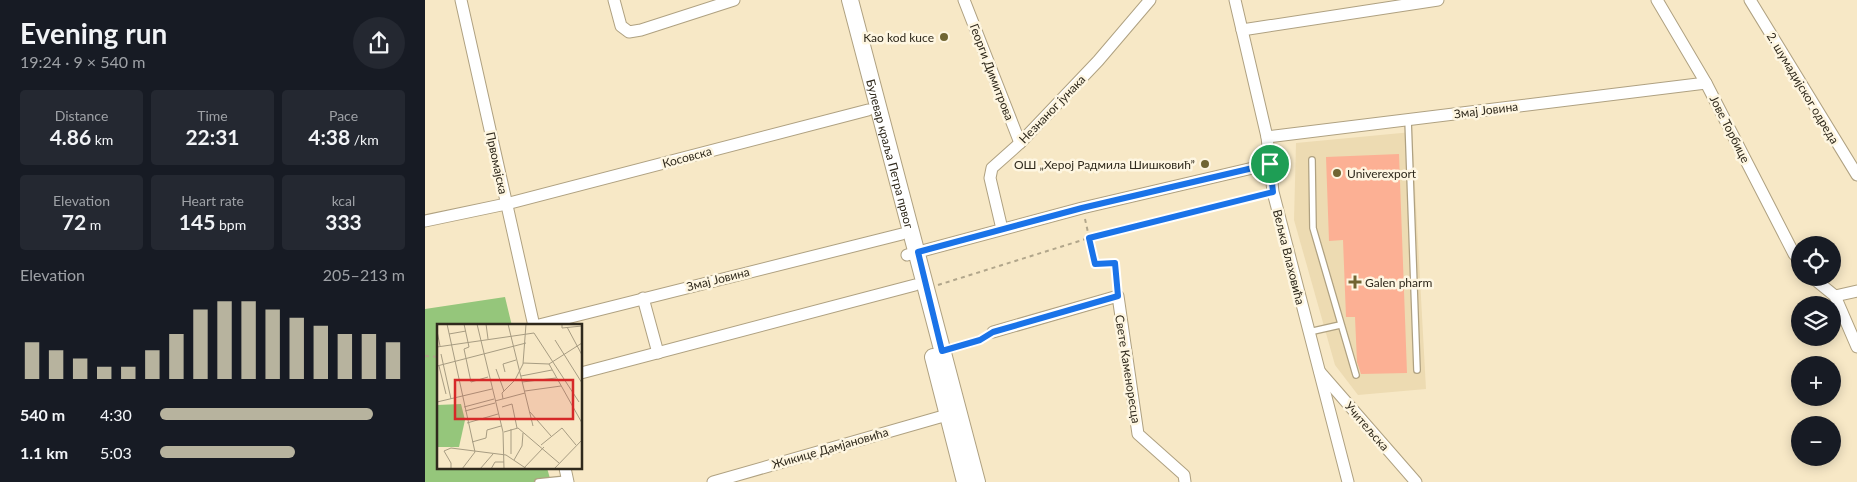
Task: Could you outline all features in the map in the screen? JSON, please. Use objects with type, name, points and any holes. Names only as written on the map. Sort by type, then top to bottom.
[{"type":"main road","name":"Булевар краља Петра првог","points":[[839,0],[902,234],[913,254]]},
{"type":"main road","name":"Булевар краља Петра првог","points":[[850,0],[921,287],[947,415],[965,482]]},
{"type":"main road","name":"Булевар краља Петра првог","points":[[921,287],[942,351],[977,482]]},
{"type":"street","name":"Првомајска","points":[[461,0],[534,324]]},
{"type":"street","points":[[614,0],[621,26],[629,32],[641,30],[705,4],[734,0]]},
{"type":"street","name":"Георги Димитрова","points":[[964,0],[1020,143]]},
{"type":"street","name":"Незнаног јунака","points":[[1002,229],[990,178],[992,168],[1020,143],[1098,61],[1150,0]]},
{"type":"street","name":"Вељка Влаховића","points":[[1235,0],[1267,136],[1273,192],[1348,482]]},
{"type":"street","points":[[1242,30],[1437,0]]},
{"type":"street","name":"Јове Торбице","points":[[1657,0],[1706,83],[1791,248]]},
{"type":"street","name":"2. шумадијског одреда","points":[[1750,0],[1857,175]]},
{"type":"street","name":"Змај Јовина","points":[[1267,136],[1706,83]]},
{"type":"street","name":"Косовска","points":[[425,221],[506,204],[868,110]]},
{"type":"street","points":[[913,254],[1082,208],[1270,164]]},
{"type":"street","name":"Змај Јовина","points":[[542,324],[902,234]]},
{"type":"street","points":[[1823,286],[1835,296],[1857,291]]},
{"type":"street","points":[[583,372],[921,287]]},
{"type":"street","points":[[993,332],[1118,296]]},
{"type":"street","name":"Свете Каменоресца","points":[[1118,296],[1138,434],[1184,475],[1185,482]]},
{"type":"street","points":[[643,298],[658,353]]},
{"type":"street","points":[[1841,310],[1857,347]]},
{"type":"street","name":"Учитељска","points":[[1318,370],[1416,482]]},
{"type":"street","name":"Жикице Дамјановића","points":[[713,482],[947,415]]},
{"type":"lane","points":[[1408,119],[1417,370]]},
{"type":"lane","points":[[1312,160],[1313,228],[1355,375]]},
{"type":"lane","points":[[1309,332],[1340,324]]},
{"type":"lane","points":[[538,482],[567,477]]},
{"type":"path","points":[[921,287],[1089,238],[1273,192]]},
{"type":"path","points":[[1082,208],[1095,264],[1115,263],[1118,296]]},
{"type":"path","points":[[942,351],[980,340],[993,332]]},
{"type":"shaded area","points":[[1412,132],[1426,389],[1358,395],[1335,365],[1294,220],[1296,143]]},
{"type":"green space","points":[[505,297],[512,324],[437,324],[437,470],[548,470],[551,482],[425,482],[425,309]]},
{"type":"building","points":[[1399,154],[1407,373],[1361,374],[1357,362],[1355,317],[1346,317],[1343,240],[1329,241],[1326,157]]},
{"type":"place","name":"Kao kod kuce","points":[[944,37]]},
{"type":"place","name":"ОШ „Херој Радмила Шишковић”","points":[[1205,164]]},
{"type":"place","name":"Univerexport","points":[[1337,173]]},
{"type":"place","name":"Galen pharm","points":[[1355,282]]},
{"type":"route","points":[[1270,164],[1273,192],[1089,238],[1095,264],[1115,263],[1118,296],[993,332],[980,340],[942,351],[918,252],[1082,208],[1270,164]]}]
